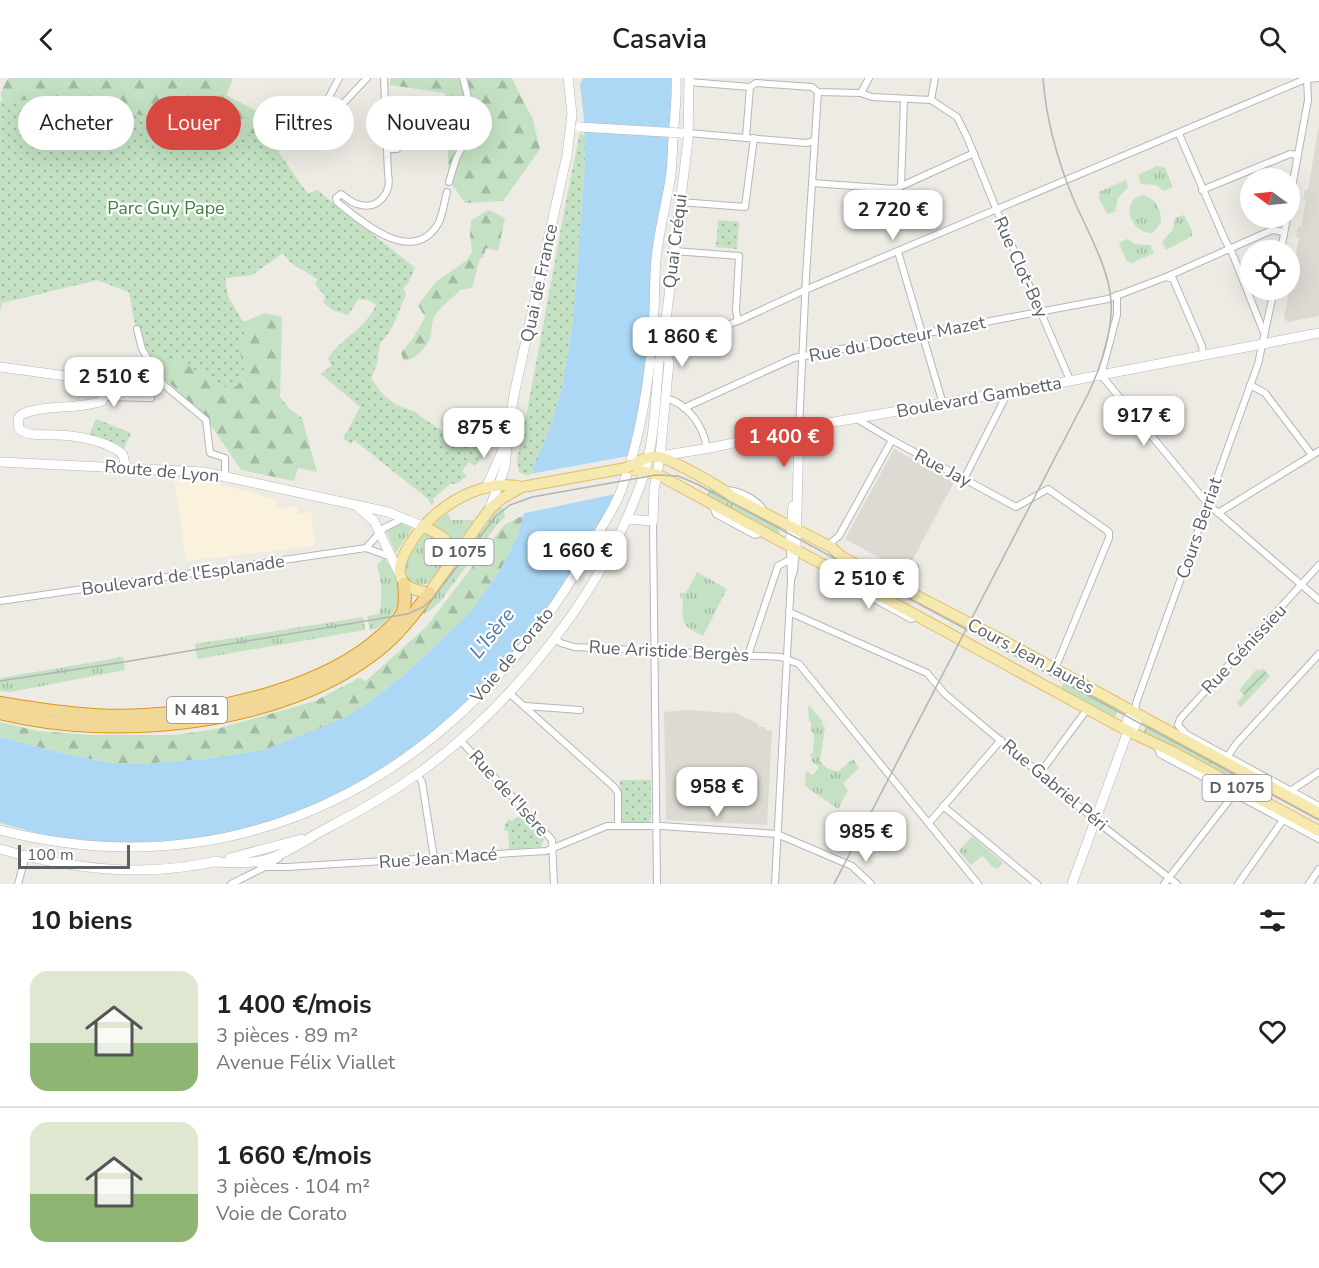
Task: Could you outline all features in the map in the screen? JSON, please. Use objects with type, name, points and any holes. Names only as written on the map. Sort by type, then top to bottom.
[{"type":"highway","name":"N 481","points":[[0,703],[78,714],[145,715],[215,707],[276,692],[335,668],[372,644],[401,615],[405,602],[402,578]]},
{"type":"highway","name":"N 481","points":[[0,713],[42,722],[111,727],[181,723],[252,710],[313,689],[357,666],[394,638],[429,593]]},
{"type":"main road","points":[[648,457],[660,456]]},
{"type":"main road","name":"Cours Jean Jaurès","points":[[660,456],[827,546],[842,557],[1169,730],[1179,738],[1319,813]]},
{"type":"main road","name":"D 1075","points":[[422,526],[441,510],[461,498],[486,488],[498,485],[516,488],[629,467],[648,457]]},
{"type":"main road","name":"D 1075","points":[[629,467],[651,473]]},
{"type":"main road","name":"Cours Jean Jaurès","points":[[651,473],[920,616],[1128,731],[1156,743],[1319,831]]},
{"type":"main road","name":"D 1075","points":[[402,578],[417,590],[429,593],[489,510],[516,488]]},
{"type":"main road","points":[[402,578],[403,557],[422,526],[443,536],[456,557]]},
{"type":"street","points":[[339,78],[313,128],[312,139],[317,140],[324,124],[367,78]]},
{"type":"street","points":[[384,78],[385,96]]},
{"type":"street","points":[[449,182],[456,159],[469,133],[470,117],[463,78]]},
{"type":"street","name":"Quai de France","points":[[489,510],[505,467],[515,390],[567,155],[576,127],[568,78]]},
{"type":"street","name":"Voie de Corato","points":[[0,830],[66,847],[136,854],[190,851],[255,838],[322,812],[386,775],[446,728],[498,677],[538,628],[572,579],[624,484],[639,428],[647,375],[654,314],[656,262],[671,169],[676,78]]},
{"type":"street","points":[[861,93],[869,78]]},
{"type":"street","points":[[689,80],[750,87],[756,83],[812,87],[818,92],[861,93],[872,97],[931,100],[935,78]]},
{"type":"street","points":[[1296,168],[1308,100],[1308,78]]},
{"type":"street","points":[[664,349],[738,321],[805,290],[1308,78],[1319,78]]},
{"type":"street","name":"Quai Créqui","points":[[662,393],[659,362],[664,349],[680,202],[689,80]]},
{"type":"street","points":[[680,202],[745,207],[750,138],[750,87]]},
{"type":"street","points":[[791,580],[794,571],[794,530],[799,506],[797,494],[805,290],[818,92]]},
{"type":"street","points":[[900,186],[904,99]]},
{"type":"street","name":"Rue Clot-Bey","points":[[931,100],[957,117],[1070,380]]},
{"type":"street","points":[[576,127],[814,141]]},
{"type":"street","points":[[1179,134],[1202,190],[1230,248],[1264,339]]},
{"type":"street","points":[[387,150],[390,184],[382,200],[366,206],[351,202],[341,194],[336,198],[337,202],[367,226],[380,234],[400,241],[422,239],[438,225],[447,192]]},
{"type":"street","points":[[812,183],[887,190],[974,153]]},
{"type":"street","points":[[1202,190],[1290,154],[1298,155]]},
{"type":"street","points":[[1283,240],[1285,228]]},
{"type":"street","name":"Rue du Docteur Mazet","points":[[684,408],[803,356],[1108,299],[1166,277],[1272,230],[1284,232]]},
{"type":"street","points":[[674,251],[739,256],[736,311],[738,321]]},
{"type":"street","points":[[898,252],[942,404]]},
{"type":"street","points":[[1166,277],[1173,279],[1202,346],[1203,354]]},
{"type":"street","points":[[1118,296],[1117,315],[1101,375],[1208,504],[1319,600]]},
{"type":"street","name":"Cours Berriat","points":[[1128,731],[1126,724],[1128,717],[1135,712],[1136,703],[1250,385],[1264,339],[1272,300]]},
{"type":"street","points":[[137,329],[142,349],[164,385],[206,420],[210,453],[225,458],[225,476]]},
{"type":"street","name":"Boulevard Gambetta","points":[[660,456],[1101,375],[1264,339],[1319,333]]},
{"type":"street","points":[[0,367],[96,380],[105,387],[106,397]]},
{"type":"street","points":[[1250,385],[1264,393],[1312,455]]},
{"type":"street","points":[[964,478],[1008,392]]},
{"type":"street","points":[[662,393],[684,408],[698,424],[709,448]]},
{"type":"street","points":[[231,884],[244,875],[265,867],[417,774],[460,740],[508,692],[554,638],[607,560],[660,456],[662,393]]},
{"type":"street","points":[[657,884],[653,524],[651,473],[648,457],[662,393]]},
{"type":"street","points":[[126,467],[123,455],[117,450],[75,436],[31,434],[19,429],[21,415],[28,411],[92,405],[106,397],[152,398]]},
{"type":"street","name":"Rue Jay","points":[[857,419],[1016,507],[1048,489],[1109,532],[1109,538],[1055,669]]},
{"type":"street","name":"Quai de France","points":[[486,488],[507,440]]},
{"type":"street","points":[[827,546],[840,536],[892,440]]},
{"type":"street","points":[[1218,513],[1319,452]]},
{"type":"street","name":"Route de Lyon","points":[[0,462],[204,472],[356,505]]},
{"type":"street","name":"D 1075","points":[[356,505],[388,512],[422,526]]},
{"type":"street","name":"D 1075","points":[[356,505],[374,521],[402,578]]},
{"type":"street","points":[[392,557],[366,548],[396,520],[405,518]]},
{"type":"street","points":[[626,519],[653,524]]},
{"type":"street","name":"Boulevard de l'Esplanade","points":[[0,602],[366,548]]},
{"type":"street","points":[[775,884],[791,580],[789,560],[793,548]]},
{"type":"street","points":[[748,655],[778,566],[789,560]]},
{"type":"street","name":"Rue Génissieu","points":[[1185,733],[1178,725],[1180,719],[1319,566]]},
{"type":"street","points":[[906,590],[906,584],[915,567]]},
{"type":"street","name":"Rue Gabriel Péri","points":[[789,612],[927,673],[945,694],[1095,820],[1177,884]]},
{"type":"street","name":"Rue Aristide Bergès","points":[[554,638],[574,647],[786,657]]},
{"type":"street","points":[[1228,756],[1236,744],[1319,654]]},
{"type":"street","points":[[786,657],[799,664],[978,884]]},
{"type":"street","points":[[508,692],[614,787],[618,793],[618,826]]},
{"type":"street","points":[[525,706],[580,710]]},
{"type":"street","points":[[1040,773],[1088,708]]},
{"type":"street","name":"Cours Jean Jaurès","points":[[1169,730],[1185,733],[1319,806]]},
{"type":"street","points":[[1072,884],[1128,731]]},
{"type":"street","name":"Rue de l'Isère","points":[[460,740],[552,840],[554,884]]},
{"type":"street","points":[[929,823],[1000,740]]},
{"type":"street","name":"Cours Jean Jaurès","points":[[1156,743],[1160,754],[1319,839]]},
{"type":"street","points":[[1292,790],[1319,772]]},
{"type":"street","points":[[417,774],[422,782],[434,858]]},
{"type":"street","points":[[1164,884],[1234,794]]},
{"type":"street","points":[[943,806],[1037,884]]},
{"type":"street","points":[[1238,884],[1283,820]]},
{"type":"street","name":"Rue Jean Macé","points":[[254,862],[265,867],[544,851],[606,826],[656,826],[777,834],[843,862],[869,881]]},
{"type":"street","points":[[1,850],[59,862],[155,871],[212,862],[289,843],[322,831]]},
{"type":"street","points":[[244,875],[264,849]]},
{"type":"street","points":[[212,862],[254,862],[292,849]]},
{"type":"street","points":[[18,884],[26,855]]},
{"type":"street","points":[[242,862],[244,875]]},
{"type":"street","points":[[1309,884],[1319,869]]},
{"type":"street","points":[[861,884],[869,881]]},
{"type":"shaded area","points":[[1319,125],[1319,316],[1288,322],[1284,318],[1287,300],[1300,300],[1300,240],[1296,236],[1298,228],[1301,227],[1306,200],[1303,199],[1305,190],[1308,190]]},
{"type":"shaded area","points":[[894,449],[954,482],[906,572],[845,539]]},
{"type":"shaded area","points":[[174,479],[211,482],[278,500],[276,509],[298,506],[299,514],[311,512],[315,546],[186,561]]},
{"type":"shaded area","points":[[688,710],[731,713],[732,711],[758,724],[758,727],[765,727],[765,730],[772,731],[767,825],[666,820],[664,712]]},
{"type":"green space","name":"Parc Guy Pape","points":[[8,78],[233,78],[226,95],[228,96],[146,96],[146,150],[241,150],[241,103],[253,109],[253,150],[279,150],[308,194],[317,190],[415,268],[408,283],[377,305],[368,300],[358,299],[348,315],[333,310],[323,302],[326,297],[316,285],[317,279],[290,262],[283,253],[252,275],[225,278],[228,296],[243,322],[265,313],[282,317],[280,397],[302,418],[317,472],[298,468],[294,481],[241,470],[204,415],[146,362],[139,344],[129,292],[97,280],[2,303],[0,313],[0,137],[4,134],[1,92]]},
{"type":"green space","points":[[390,78],[512,78],[533,120],[540,149],[503,201],[465,203],[449,179],[448,150],[492,150],[492,96],[445,96],[445,93],[390,85]]},
{"type":"green space","name":"Parc Guy Pape","points":[[18,101],[18,150],[134,150],[134,113],[146,116],[146,150],[241,150],[241,130],[253,137],[253,150],[273,150],[308,194],[317,190],[415,268],[403,288],[406,295],[389,333],[380,343],[377,364],[371,378],[382,394],[397,405],[416,412],[451,436],[453,432],[468,442],[474,433],[487,441],[490,449],[475,466],[469,462],[462,471],[467,476],[458,483],[450,484],[433,499],[434,502],[431,505],[428,499],[354,440],[351,444],[343,439],[360,407],[321,374],[331,366],[328,358],[360,327],[376,305],[368,300],[358,299],[348,315],[333,310],[323,302],[326,297],[316,285],[317,279],[290,262],[283,253],[252,275],[225,278],[228,296],[243,322],[245,340],[242,344],[241,357],[245,375],[237,386],[229,389],[177,360],[155,355],[146,362],[139,344],[129,292],[97,280],[0,303],[0,102]]},
{"type":"green space","points":[[580,132],[585,137],[585,165],[573,321],[562,387],[549,431],[532,474],[526,475],[519,472],[517,460]]},
{"type":"green space","points":[[1157,166],[1165,168],[1173,187],[1164,191],[1156,185],[1141,184],[1138,175]]},
{"type":"green space","points":[[1126,180],[1128,187],[1118,198],[1115,212],[1107,214],[1099,198],[1099,192]]},
{"type":"green space","points":[[1143,195],[1157,205],[1160,213],[1161,222],[1153,233],[1138,228],[1130,216],[1131,203]]},
{"type":"green space","points":[[489,210],[505,218],[498,251],[486,248],[483,258],[480,258],[472,288],[460,290],[439,310],[433,320],[431,336],[426,345],[417,355],[404,361],[401,353],[414,337],[425,317],[418,305],[437,281],[466,261],[472,252],[471,220]]},
{"type":"green space","points":[[1184,215],[1192,236],[1166,250],[1162,242],[1173,229],[1175,218]]},
{"type":"green space","points":[[718,220],[739,222],[737,249],[716,247]]},
{"type":"green space","points":[[1127,239],[1135,244],[1150,245],[1154,253],[1132,263],[1127,262],[1119,243]]},
{"type":"green space","points":[[96,419],[131,433],[124,449],[89,435]]},
{"type":"green space","points":[[710,489],[779,526],[779,535],[706,496]]},
{"type":"green space","points":[[499,507],[503,508],[505,517],[439,603],[428,612],[416,617]]},
{"type":"green space","points":[[448,513],[451,520],[477,520],[457,548],[448,534],[431,526]]},
{"type":"green space","points":[[524,515],[518,535],[502,567],[470,613],[406,673],[370,702],[344,719],[264,750],[204,759],[142,764],[111,763],[0,737],[0,722],[38,731],[91,735],[175,735],[217,729],[315,701],[359,678],[366,681],[427,626],[504,525]]},
{"type":"green space","points":[[404,522],[412,528],[396,553],[386,531]]},
{"type":"green space","points":[[425,533],[443,543],[447,548],[447,554],[446,560],[432,582],[424,585],[412,583],[409,580],[406,567],[418,540]]},
{"type":"green space","points":[[384,558],[397,580],[398,603],[384,623],[370,630],[367,616],[379,614],[381,589],[377,565]]},
{"type":"green space","points":[[697,572],[727,589],[703,636],[686,626],[682,613],[683,599],[680,598],[680,593],[686,593]]},
{"type":"green space","points":[[363,617],[365,630],[197,659],[195,644]]},
{"type":"green space","points":[[123,657],[125,670],[10,692],[0,691],[0,678]]},
{"type":"green space","points":[[1262,668],[1270,676],[1241,707],[1237,703],[1244,695],[1239,690],[1257,669],[1259,671]]},
{"type":"green space","points":[[1066,679],[1119,708],[1115,717],[1061,688]]},
{"type":"green space","points":[[809,705],[825,727],[820,761],[828,769],[839,771],[853,759],[859,768],[843,783],[848,790],[838,809],[805,786],[806,771],[813,775],[819,767],[811,761],[810,755],[813,752],[814,733],[811,732],[809,721]]},
{"type":"green space","points":[[1146,725],[1271,792],[1268,799],[1144,732]]},
{"type":"green space","points":[[620,780],[651,780],[651,820],[648,823],[620,824]]},
{"type":"green space","points":[[521,814],[544,839],[541,847],[509,849],[508,831],[504,831],[505,824],[509,819],[512,821]]},
{"type":"green space","points":[[972,836],[1003,863],[997,869],[982,856],[971,865],[959,851]]},
{"type":"water","name":"L'Isère","points":[[583,78],[674,78],[669,173],[658,216],[651,281],[652,311],[636,434],[619,489],[571,575],[517,650],[460,712],[396,760],[329,801],[244,832],[147,846],[56,838],[0,823],[0,737],[111,763],[142,764],[204,759],[264,750],[344,718],[370,702],[406,673],[470,613],[502,567],[518,535],[528,500],[533,469],[549,431],[562,387],[573,321],[585,165],[584,119],[580,85]]},
{"type":"pier","points":[[628,456],[620,493],[521,514],[530,474]]},
{"type":"tram line","points":[[834,884],[1088,394],[1105,349],[1111,313],[1109,288],[1102,262],[1073,198],[1057,154],[1043,78]]},
{"type":"tram line","points":[[0,681],[407,614],[423,607],[433,598],[496,516],[510,505],[532,497],[656,475],[678,476],[697,484],[1319,820]]}]
